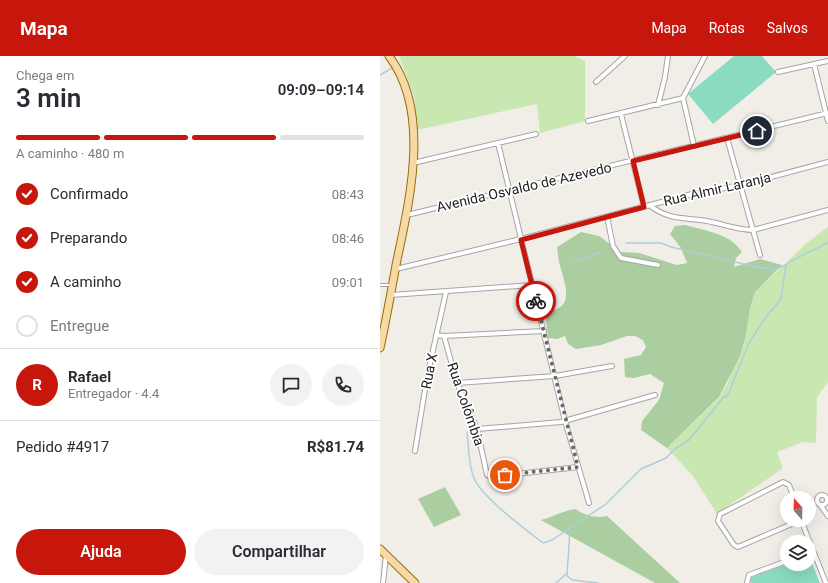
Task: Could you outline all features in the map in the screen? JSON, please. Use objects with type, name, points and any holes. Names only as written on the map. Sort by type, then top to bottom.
[{"type":"main road","points":[[380,348],[382,332],[407,215],[412,186],[413,163],[413,136],[408,98],[399,70],[389,56]]},
{"type":"main road","points":[[380,549],[415,583]]},
{"type":"street","points":[[596,82],[625,56]]},
{"type":"street","points":[[658,105],[665,77],[668,56]]},
{"type":"street","points":[[694,146],[683,98],[705,56]]},
{"type":"street","points":[[778,72],[828,61]]},
{"type":"street","points":[[814,64],[828,121]]},
{"type":"street","points":[[588,121],[683,98]]},
{"type":"street","name":"Avenida Osvaldo de Azevedo","points":[[407,215],[827,113]]},
{"type":"street","points":[[621,114],[644,207]]},
{"type":"street","points":[[413,163],[536,134]]},
{"type":"street","points":[[727,138],[760,255]]},
{"type":"street","points":[[498,143],[565,421],[589,503]]},
{"type":"street","name":"Rua Almir Laranja","points":[[396,269],[521,240],[644,207],[712,190],[741,185],[828,162]]},
{"type":"street","points":[[649,206],[669,217],[707,221],[740,229],[753,230],[828,210]]},
{"type":"street","points":[[607,217],[613,246],[621,258],[658,265]]},
{"type":"street","points":[[391,295],[532,285]]},
{"type":"street","name":"Rua X","points":[[415,451],[436,335],[446,292]]},
{"type":"street","points":[[436,335],[444,336],[544,331]]},
{"type":"street","name":"Rua Colômbia","points":[[444,336],[457,383],[477,430],[486,472],[491,477],[578,467]]},
{"type":"street","points":[[457,383],[555,376],[612,366]]},
{"type":"street","points":[[477,430],[565,421],[655,394]]},
{"type":"street","points":[[785,527],[741,547],[736,546],[718,521],[720,514],[783,482],[789,485],[791,491]]},
{"type":"street","points":[[825,506],[828,516]]},
{"type":"street","points":[[383,583],[386,555]]},
{"type":"street","points":[[816,562],[826,583]]},
{"type":"street","points":[[747,583],[749,575],[780,564]]},
{"type":"lane","points":[[380,285],[392,286]]},
{"type":"green space","points":[[399,56],[575,56],[585,61],[585,121],[540,133],[537,104],[417,130],[414,96]]},
{"type":"green space","points":[[734,56],[762,56],[776,72],[713,124],[688,94]]},
{"type":"green space","points":[[685,225],[724,237],[737,246],[742,252],[736,258],[734,267],[760,259],[782,265],[755,292],[750,308],[746,335],[739,358],[719,397],[667,448],[641,430],[642,421],[659,400],[664,383],[650,374],[634,378],[625,377],[624,359],[641,355],[646,347],[643,340],[635,336],[627,336],[601,345],[576,349],[568,344],[565,336],[557,339],[548,338],[545,312],[555,310],[565,302],[566,289],[557,247],[581,232],[599,236],[621,252],[639,253],[677,265],[687,263],[681,248],[670,234],[675,226]]},
{"type":"green space","points":[[828,227],[828,382],[817,397],[816,443],[803,442],[777,452],[783,468],[717,514],[693,476],[667,448],[719,398],[727,384],[746,335],[750,308],[755,292],[808,242]]},
{"type":"green space","points":[[445,487],[461,515],[434,527],[418,499]]},
{"type":"green space","points":[[576,509],[590,516],[607,516],[680,583],[655,583],[541,520]]},
{"type":"green space","points":[[780,567],[780,571],[815,571],[820,583],[751,583],[750,578]]},
{"type":"waterway","points":[[380,75],[392,68]]},
{"type":"waterway","points":[[626,243],[661,243],[671,247],[761,268],[776,269],[828,242]]},
{"type":"waterway","points":[[571,262],[603,251]]},
{"type":"waterway","points":[[467,432],[469,455],[474,478],[485,494],[543,543],[552,540],[606,504],[641,469],[666,458],[675,449],[689,440],[723,398],[728,395],[749,343],[763,321],[781,299],[786,265]]},
{"type":"waterway","points":[[570,529],[567,576],[572,580],[598,583]]},
{"type":"waterway","points":[[556,583],[566,574]]},
{"type":"way so far","points":[[505,475],[578,467],[565,421],[536,301]]},
{"type":"route","points":[[536,301],[521,240],[644,207],[633,161],[757,131]]}]
